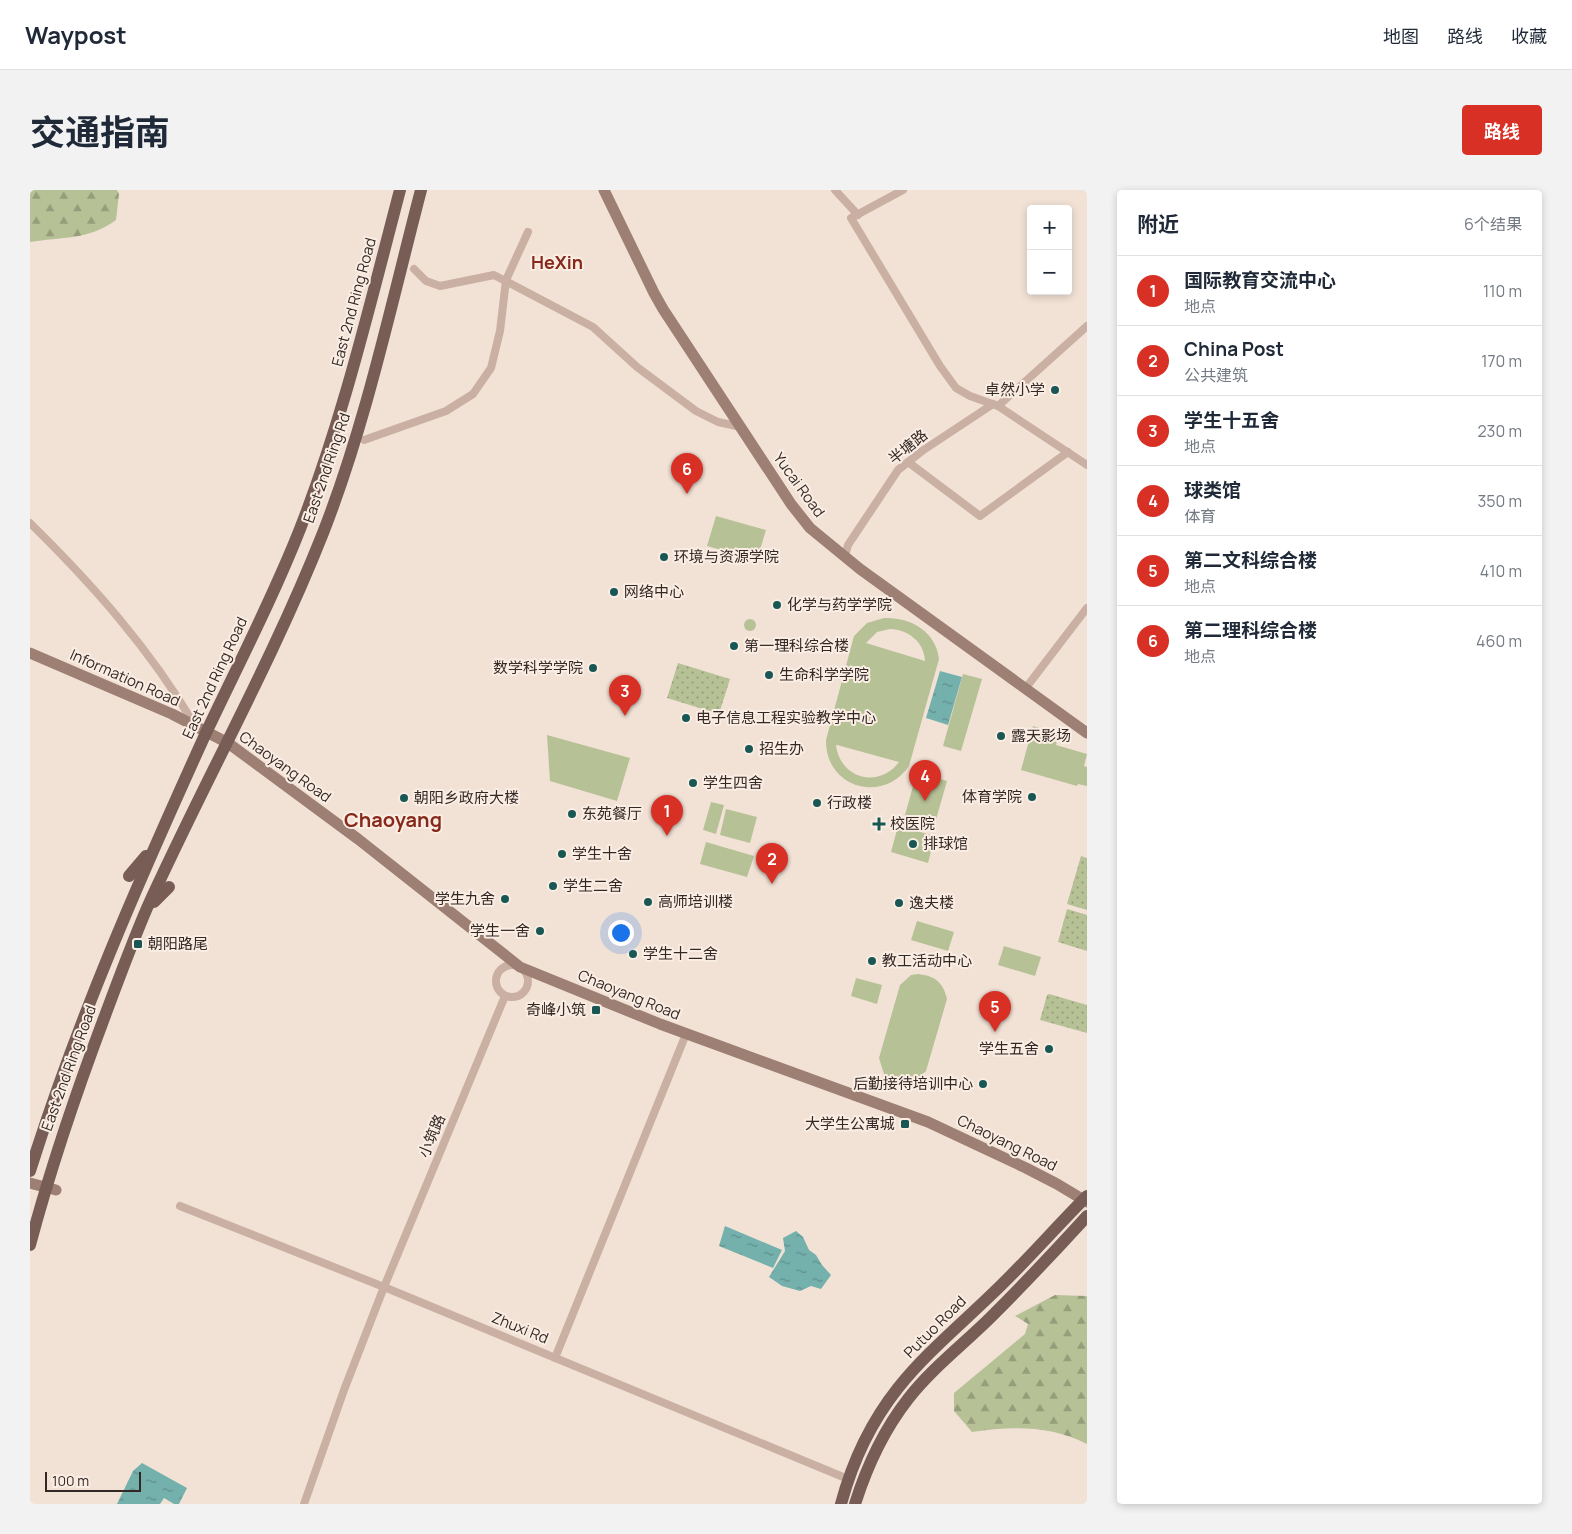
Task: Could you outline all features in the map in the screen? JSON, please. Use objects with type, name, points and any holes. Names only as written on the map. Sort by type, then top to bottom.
[{"type":"main road","name":"East 2nd Ring Road","points":[[30,1171],[47,1116],[105,962],[207,732],[270,599],[323,467],[347,392],[400,190]]},
{"type":"main road","name":"East 2nd Ring Rd","points":[[228,743],[323,532],[350,456],[368,395],[421,190]]},
{"type":"main road","name":"East 2nd Ring Road","points":[[30,1245],[50,1189],[65,1122],[146,912],[228,743]]},
{"type":"main road","points":[[129,876],[155,847]]},
{"type":"main road","points":[[146,912],[169,887]]},
{"type":"main road","name":"Putuo Road","points":[[841,1504],[848,1479],[865,1441],[878,1416],[898,1389],[921,1362],[1022,1265],[1086,1199]]},
{"type":"main road","name":"Putuo Road","points":[[855,1504],[863,1477],[876,1447],[908,1398],[1034,1274],[1087,1216]]},
{"type":"street","name":"Yucai Road","points":[[604,190],[654,293],[740,427],[810,528],[845,556],[1087,734]]},
{"type":"street","points":[[835,190],[854,217],[940,366],[956,388],[970,396],[995,405],[1087,465]]},
{"type":"street","points":[[854,217],[903,190]]},
{"type":"street","points":[[364,440],[446,411],[472,394],[491,368],[500,331],[506,280],[528,232]]},
{"type":"street","points":[[414,269],[426,281],[440,286],[494,274],[593,327],[638,367],[696,411],[718,422],[740,427]]},
{"type":"street","name":"半塘路","points":[[845,556],[848,545],[898,470],[995,405],[1087,326]]},
{"type":"street","points":[[908,462],[980,516],[1068,452]]},
{"type":"street","points":[[30,523],[73,566],[125,624],[196,726]]},
{"type":"street","points":[[1025,688],[1087,608]]},
{"type":"street","name":"Information Road","points":[[30,653],[172,714],[207,732]]},
{"type":"street","name":"Chaoyang Road","points":[[207,732],[228,743],[358,840],[520,967],[686,1034],[928,1122],[1026,1168],[1086,1199]]},
{"type":"street","points":[[516,965],[527,975],[527,986],[516,997],[505,996],[497,988],[497,973],[505,966],[516,965]]},
{"type":"street","name":"小筑路","points":[[304,1504],[344,1390],[384,1287],[505,996]]},
{"type":"street","points":[[555,1358],[686,1034]]},
{"type":"street","points":[[30,1183],[50,1189]]},
{"type":"street","name":"Zhuxi Rd","points":[[180,1206],[384,1287],[848,1479]]},
{"type":"green space","points":[[30,190],[117,190],[119,194],[116,220],[96,231],[85,234],[30,242]]},
{"type":"green space","points":[[716,516],[766,530],[757,560],[707,546]]},
{"type":"green space","points":[[884,618],[894,618],[912,623],[927,633],[933,641],[939,659],[909,766],[898,778],[885,785],[871,787],[857,785],[845,779],[835,769],[828,756],[826,740],[854,636],[867,623]],"holes":[[[890,629],[909,634],[914,638],[922,648],[925,661],[866,643],[877,632]],[[837,745],[899,762],[881,776],[862,776],[852,772],[845,766],[839,757]]]},
{"type":"green space","points":[[750,619],[756,625],[750,631],[744,625]]},
{"type":"green space","points":[[678,663],[730,679],[719,714],[667,698]]},
{"type":"green space","points":[[963,674],[982,679],[961,751],[943,746]]},
{"type":"green space","points":[[1033,726],[1059,734],[1056,745],[1087,754],[1084,766],[1087,767],[1087,786],[1078,784],[1077,786],[1021,770]]},
{"type":"green space","points":[[547,735],[630,758],[617,801],[550,781]]},
{"type":"green space","points":[[917,772],[947,781],[933,830],[903,822]]},
{"type":"green space","points":[[711,802],[724,805],[716,834],[703,830]]},
{"type":"green space","points":[[726,809],[757,817],[750,843],[720,835]]},
{"type":"green space","name":"排球馆","points":[[898,826],[935,836],[928,863],[891,852]]},
{"type":"green space","points":[[706,842],[754,856],[747,877],[700,864]]},
{"type":"green space","points":[[1081,856],[1087,858],[1087,910],[1067,904]]},
{"type":"green space","points":[[1067,909],[1087,915],[1087,951],[1058,942]]},
{"type":"green space","points":[[917,921],[954,932],[948,951],[911,940]]},
{"type":"green space","points":[[1004,946],[1041,957],[1035,976],[998,965]]},
{"type":"green space","points":[[918,974],[934,978],[941,984],[947,999],[926,1071],[914,1082],[897,1084],[884,1074],[879,1058],[900,985],[911,975]]},
{"type":"green space","points":[[856,978],[882,985],[877,1004],[851,996]]},
{"type":"green space","points":[[1047,995],[1087,1005],[1087,1033],[1040,1020]]},
{"type":"green space","points":[[1055,1295],[1087,1296],[1087,1444],[1059,1433],[1045,1430],[1016,1428],[972,1432],[954,1411],[954,1393],[1025,1334],[1028,1324],[1015,1316]]},
{"type":"water","points":[[940,671],[962,677],[948,725],[926,718]]},
{"type":"water","points":[[725,1226],[782,1250],[773,1268],[719,1246]]},
{"type":"water","points":[[796,1231],[803,1237],[809,1250],[816,1255],[831,1275],[821,1289],[811,1286],[800,1291],[782,1286],[769,1277],[785,1251],[783,1238]]},
{"type":"water","points":[[142,1463],[187,1488],[179,1504],[174,1504],[164,1498],[160,1504],[117,1504],[133,1471]]},
{"type":"place","name":"卓然小学","points":[[1055,390]]},
{"type":"place","name":"第二理科综合楼","points":[[687,494]]},
{"type":"place","name":"环境与资源学院","points":[[664,557]]},
{"type":"place","name":"网络中心","points":[[614,592]]},
{"type":"place","name":"化学与药学学院","points":[[777,605]]},
{"type":"place","name":"第一理科综合楼","points":[[734,646]]},
{"type":"place","name":"数学科学学院","points":[[593,668]]},
{"type":"place","name":"生命科学学院","points":[[769,675]]},
{"type":"place","name":"学生十五舍","points":[[625,716]]},
{"type":"place","name":"电子信息工程实验教学中心","points":[[686,718]]},
{"type":"place","name":"露天影场","points":[[1001,736]]},
{"type":"place","name":"招生办","points":[[749,749]]},
{"type":"place","name":"学生四舍","points":[[693,783]]},
{"type":"place","name":"体育学院","points":[[1032,797]]},
{"type":"place","name":"朝阳乡政府大楼","points":[[404,798]]},
{"type":"place","name":"球类馆","points":[[925,801]]},
{"type":"place","name":"行政楼","points":[[817,803]]},
{"type":"place","name":"东苑餐厅","points":[[572,814]]},
{"type":"place","name":"校医院","points":[[879,824]]},
{"type":"place","name":"国际教育交流中心","points":[[667,836]]},
{"type":"place","name":"排球馆","points":[[913,844]]},
{"type":"place","name":"学生十舍","points":[[562,854]]},
{"type":"place","name":"China Post","points":[[772,884]]},
{"type":"place","name":"学生二舍","points":[[553,886]]},
{"type":"place","name":"学生九舍","points":[[505,899]]},
{"type":"place","name":"高师培训楼","points":[[648,902]]},
{"type":"place","name":"逸夫楼","points":[[899,903]]},
{"type":"place","name":"学生一舍","points":[[540,931]]},
{"type":"place","name":"朝阳路尾","points":[[138,944]]},
{"type":"place","name":"学生十二舍","points":[[633,954]]},
{"type":"place","name":"教工活动中心","points":[[872,961]]},
{"type":"place","name":"奇峰小筑","points":[[596,1010]]},
{"type":"place","name":"第二文科综合楼","points":[[995,1032]]},
{"type":"place","name":"学生五舍","points":[[1049,1049]]},
{"type":"place","name":"后勤接待培训中心","points":[[983,1084]]},
{"type":"place","name":"大学生公寓城","points":[[905,1124]]},
{"type":"district","name":"HeXin","points":[[557,263]]},
{"type":"district","name":"Chaoyang","points":[[393,820]]}]
